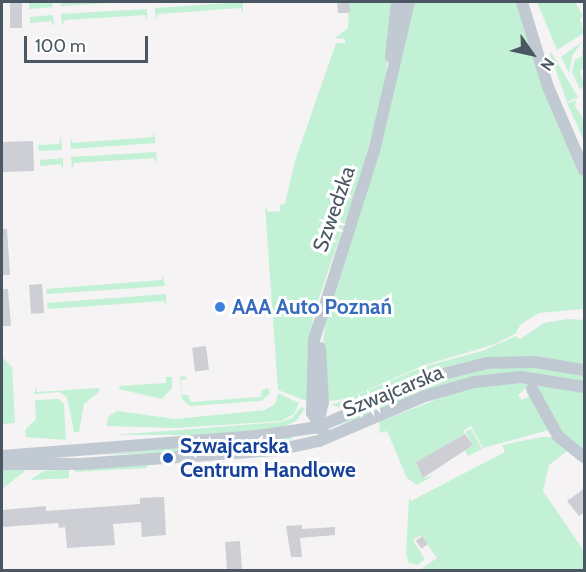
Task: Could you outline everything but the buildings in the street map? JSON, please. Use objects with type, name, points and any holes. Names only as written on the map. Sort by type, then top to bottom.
[{"type":"street","name":"Szwedzka","points":[[382,120],[397,2]]},
{"type":"street","name":"Szwedzka","points":[[318,427],[313,349],[382,120],[409,2]]},
{"type":"street","points":[[522,2],[548,87],[585,170]]},
{"type":"street","name":"Szwajcarska","points":[[2,456],[318,427],[421,381],[470,366],[523,361],[585,370]]},
{"type":"street","name":"Szwajcarska","points":[[2,464],[93,464],[296,447],[336,435],[434,393],[474,382],[521,377],[585,387]]},
{"type":"street","points":[[532,389],[558,436],[585,457]]},
{"type":"street","points":[[317,403],[335,410],[354,411]]},
{"type":"street","name":"Szwajcarska","points":[[293,431],[317,403]]},
{"type":"street","points":[[296,447],[318,427],[336,435]]},
{"type":"green space","points":[[29,2],[52,2],[53,7],[29,9]]},
{"type":"green space","points":[[60,2],[129,2],[61,6]]},
{"type":"green space","points":[[243,2],[243,14],[241,8],[158,14],[156,20],[155,8]]},
{"type":"green space","points":[[349,2],[394,2],[385,82],[364,165],[313,316],[307,401],[278,390],[265,206],[268,212],[280,211],[280,205],[285,204],[295,161],[336,43],[345,43],[345,39],[335,38],[348,28]]},
{"type":"green space","points":[[413,2],[518,2],[566,142],[584,179],[584,309],[539,313],[521,324],[515,334],[495,344],[422,366],[346,399],[328,401],[323,344],[326,318],[385,128]]},
{"type":"green space","points":[[537,2],[575,2],[583,16],[580,19],[584,33],[557,50]]},
{"type":"green space","points":[[147,9],[147,21],[145,15],[65,20],[62,26],[61,14]]},
{"type":"green space","points":[[53,15],[54,27],[51,21],[30,23],[30,17]]},
{"type":"green space","points":[[582,42],[572,56],[569,73],[561,57]]},
{"type":"green space","points":[[583,43],[584,67],[580,71],[584,86],[580,89],[572,72],[575,60],[582,56]]},
{"type":"green space","points":[[551,52],[578,97],[567,102],[550,54]]},
{"type":"green space","points":[[576,100],[575,106],[584,120],[584,141],[577,126],[581,124],[577,125],[567,103]]},
{"type":"green space","points":[[153,131],[156,143],[71,149],[70,137],[73,143],[153,137]]},
{"type":"green space","points":[[61,137],[62,150],[39,151],[38,145],[59,144]]},
{"type":"green space","points":[[156,152],[157,164],[154,158],[74,163],[72,169],[71,157]]},
{"type":"green space","points":[[63,158],[63,170],[61,164],[40,166],[40,160]]},
{"type":"green space","points":[[162,274],[165,286],[47,294],[46,289],[162,280]]},
{"type":"green space","points":[[166,294],[166,307],[164,301],[48,309],[47,303]]},
{"type":"green space","points":[[568,319],[584,320],[584,365],[473,361],[440,369],[346,409],[332,405],[423,367],[482,351],[516,336],[520,339],[544,323]]},
{"type":"green space","points":[[2,357],[12,367],[15,423],[2,424]]},
{"type":"green space","points":[[531,366],[584,375],[584,382],[513,373],[331,427],[419,387],[476,370]]},
{"type":"green space","points":[[185,376],[187,379],[181,380],[182,395],[188,395],[191,402],[261,397],[262,390],[268,388],[270,394],[261,401],[190,406],[182,399],[180,377]]},
{"type":"green space","points":[[166,377],[172,377],[172,388],[162,399],[119,389],[120,386],[166,383]]},
{"type":"green space","points":[[514,382],[584,391],[584,452],[559,429],[536,388],[526,388],[518,395],[522,400],[530,396],[549,430],[483,448],[471,426],[463,431],[465,434],[416,462],[423,478],[433,476],[417,485],[407,478],[387,431],[380,433],[379,422],[463,389]]},
{"type":"green space","points":[[36,386],[37,392],[98,388],[100,391],[84,404],[79,432],[74,432],[67,397],[59,392],[34,394]]},
{"type":"green space","points":[[278,393],[299,403],[294,414],[281,421],[175,428],[107,426],[108,417],[117,411],[175,419],[265,410],[275,404]]},
{"type":"green space","points":[[58,399],[64,404],[66,440],[26,437],[25,430],[36,419],[35,400]]},
{"type":"green space","points":[[301,407],[305,408],[296,421],[279,429],[206,435],[115,435],[281,422],[292,418]]},
{"type":"green space","points":[[471,429],[482,449],[468,456],[465,450],[473,445],[465,432]]},
{"type":"green space","points":[[292,436],[292,439],[187,452],[101,455]]},
{"type":"green space","points":[[552,437],[584,463],[567,451],[549,465],[543,491],[584,551],[584,570],[420,570],[437,558],[421,535],[413,540],[425,559],[418,565],[409,563],[406,553],[409,498],[411,501],[505,452],[502,445]]},
{"type":"green space","points":[[148,465],[146,468],[75,472],[75,468]]},
{"type":"green space","points":[[69,469],[69,478],[30,480],[44,471]]},
{"type":"green space","points":[[2,470],[24,470],[25,471],[2,489]]},
{"type":"place","name":"AAA Auto Poznań","points":[[220,307]]},
{"type":"place","name":"Szwajcarska Centrum Handlowe","points":[[168,458]]}]
